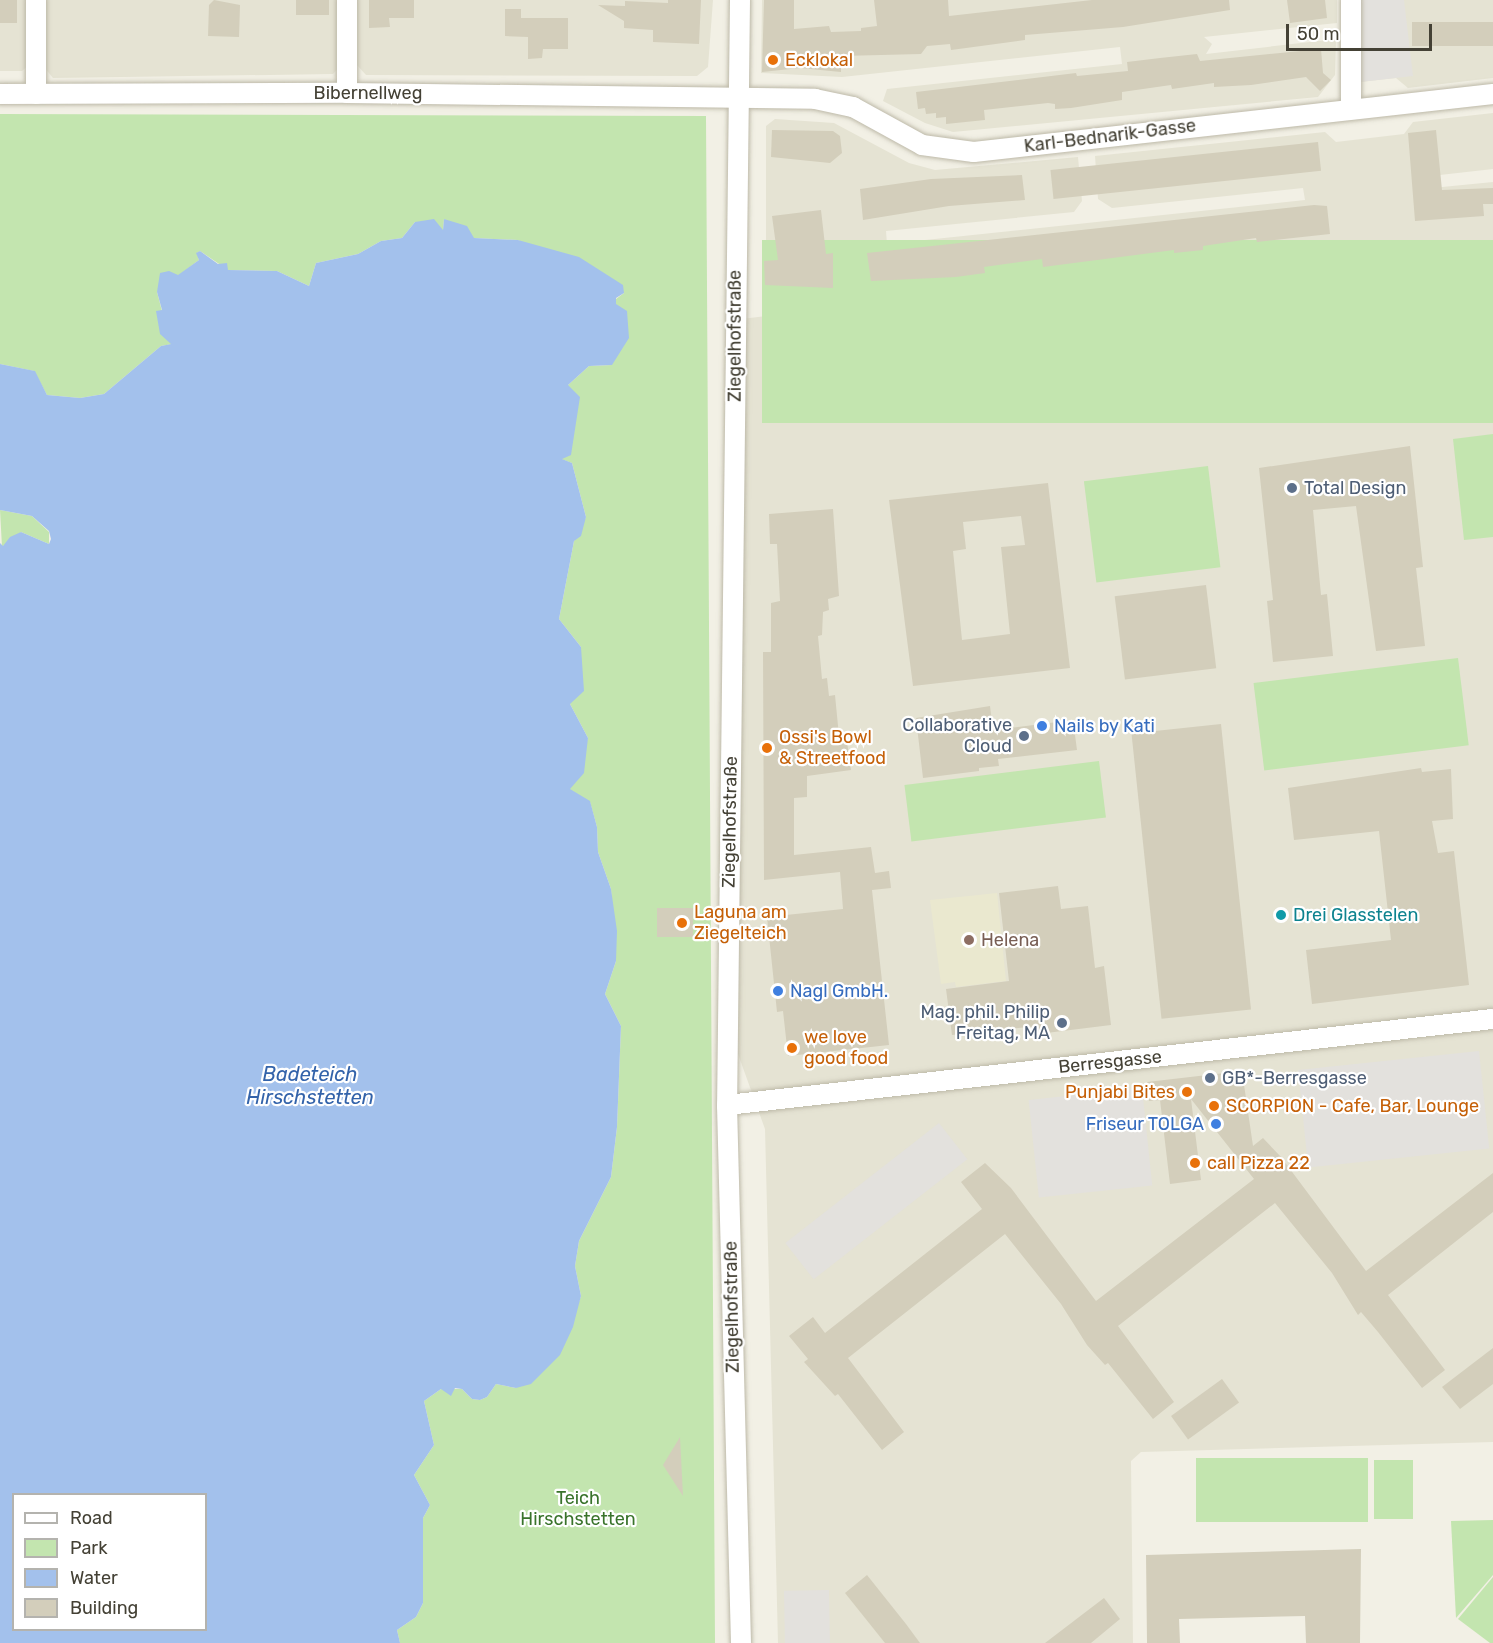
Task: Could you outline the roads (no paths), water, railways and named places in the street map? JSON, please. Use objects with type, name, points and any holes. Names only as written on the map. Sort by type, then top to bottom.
[{"type":"street","points":[[36,0],[36,94]]},
{"type":"street","points":[[347,0],[347,93]]},
{"type":"street","name":"Ziegelhofstraße","points":[[740,0],[737,96],[727,1105],[741,1643]]},
{"type":"street","points":[[1351,0],[1351,108]]},
{"type":"street","name":"Bibernellweg","points":[[0,94],[347,93],[737,96]]},
{"type":"street","name":"Karl-Bednarik-Gasse","points":[[737,96],[836,101],[911,140],[937,148],[974,152],[1351,108],[1493,94]]},
{"type":"street","name":"Berresgasse","points":[[727,1105],[1493,1019]]},
{"type":"water","name":"Badeteich Hirschstetten","points":[[434,219],[443,230],[444,219],[467,226],[474,238],[518,240],[579,257],[623,285],[624,293],[616,298],[616,304],[627,311],[629,338],[612,365],[589,366],[568,385],[580,397],[571,455],[562,459],[572,463],[586,517],[581,536],[574,541],[559,619],[581,647],[584,691],[570,704],[588,738],[584,773],[570,789],[590,801],[597,827],[598,852],[611,889],[617,931],[616,961],[605,994],[621,1026],[617,1127],[611,1177],[579,1241],[575,1266],[581,1296],[573,1327],[560,1355],[531,1384],[516,1388],[496,1384],[487,1397],[480,1400],[472,1399],[462,1389],[455,1388],[451,1396],[441,1389],[424,1401],[434,1445],[414,1475],[430,1505],[423,1518],[423,1603],[416,1617],[397,1630],[400,1643],[0,1643],[0,543],[3,546],[10,537],[21,532],[49,544],[51,539],[49,531],[32,516],[0,510],[0,364],[35,371],[47,395],[80,398],[104,394],[161,346],[171,344],[160,334],[156,311],[162,310],[157,292],[160,273],[169,271],[178,275],[199,260],[196,253],[200,251],[218,264],[227,263],[228,270],[277,271],[309,286],[316,263],[358,254],[381,241],[402,238],[415,222]]},
{"type":"place","name":"Ecklokal","points":[[773,60]]},
{"type":"place","name":"Total Design","points":[[1292,488]]},
{"type":"place","name":"Nails by Kati","points":[[1042,726]]},
{"type":"place","name":"Collaborative Cloud","points":[[1024,736]]},
{"type":"place","name":"Ossi's Bowl & Streetfood","points":[[767,748]]},
{"type":"place","name":"Drei Glasstelen","points":[[1281,915]]},
{"type":"place","name":"Laguna am Ziegelteich","points":[[682,923]]},
{"type":"place","name":"Helena","points":[[969,940]]},
{"type":"place","name":"Nagl GmbH.","points":[[778,991]]},
{"type":"place","name":"Mag. phil. Philip Freitag, MA","points":[[1062,1023]]},
{"type":"place","name":"we love good food","points":[[792,1048]]},
{"type":"place","name":"GB*-Berresgasse","points":[[1210,1078]]},
{"type":"place","name":"Punjabi Bites","points":[[1187,1092]]},
{"type":"place","name":"SCORPION - Cafe, Bar, Lounge","points":[[1214,1106]]},
{"type":"place","name":"Friseur TOLGA","points":[[1216,1124]]},
{"type":"place","name":"call Pizza 22","points":[[1195,1163]]},
{"type":"park label","name":"Teich Hirschstetten","points":[[578,1509]]}]
